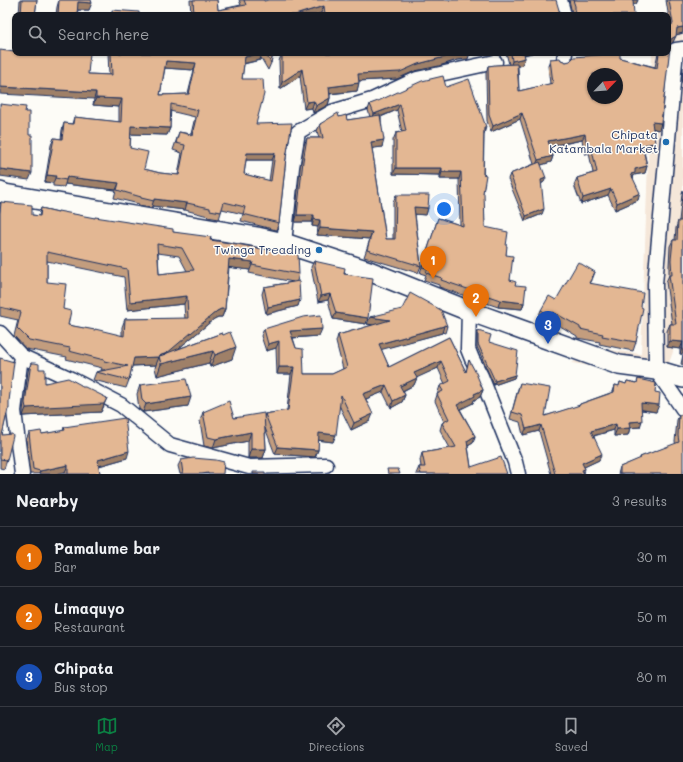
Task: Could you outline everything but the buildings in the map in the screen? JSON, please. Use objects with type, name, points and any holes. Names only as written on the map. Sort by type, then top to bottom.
[{"type":"street","points":[[560,0],[563,12]]},
{"type":"street","points":[[683,49],[676,50],[655,284],[656,370],[683,409]]},
{"type":"street","points":[[284,243],[292,167],[298,132],[332,112],[372,100],[417,79],[495,62]]},
{"type":"street","points":[[2,195],[257,237],[284,243],[368,271],[469,311],[619,365],[656,370],[683,378]]},
{"type":"street","points":[[469,311],[468,349],[481,376],[515,462],[518,474]]},
{"type":"street","points":[[0,333],[21,356],[122,405],[170,445],[249,467],[326,465]]},
{"type":"street","points":[[21,356],[14,411],[22,474]]},
{"type":"shaded area","name":"Chipata Katambala Market","points":[[683,22],[683,231],[673,352],[664,376],[650,376],[572,363],[596,348],[641,354],[652,56],[671,56],[671,24]]},
{"type":"place","name":"Chipata Katambala Market","points":[[666,142]]},
{"type":"place","name":"Twinga Treading","points":[[319,250]]},
{"type":"place","name":"Pamalume bar","points":[[433,279]]},
{"type":"place","name":"Limaquyo","points":[[476,317]]},
{"type":"place","name":"Chipata","points":[[548,344]]}]
